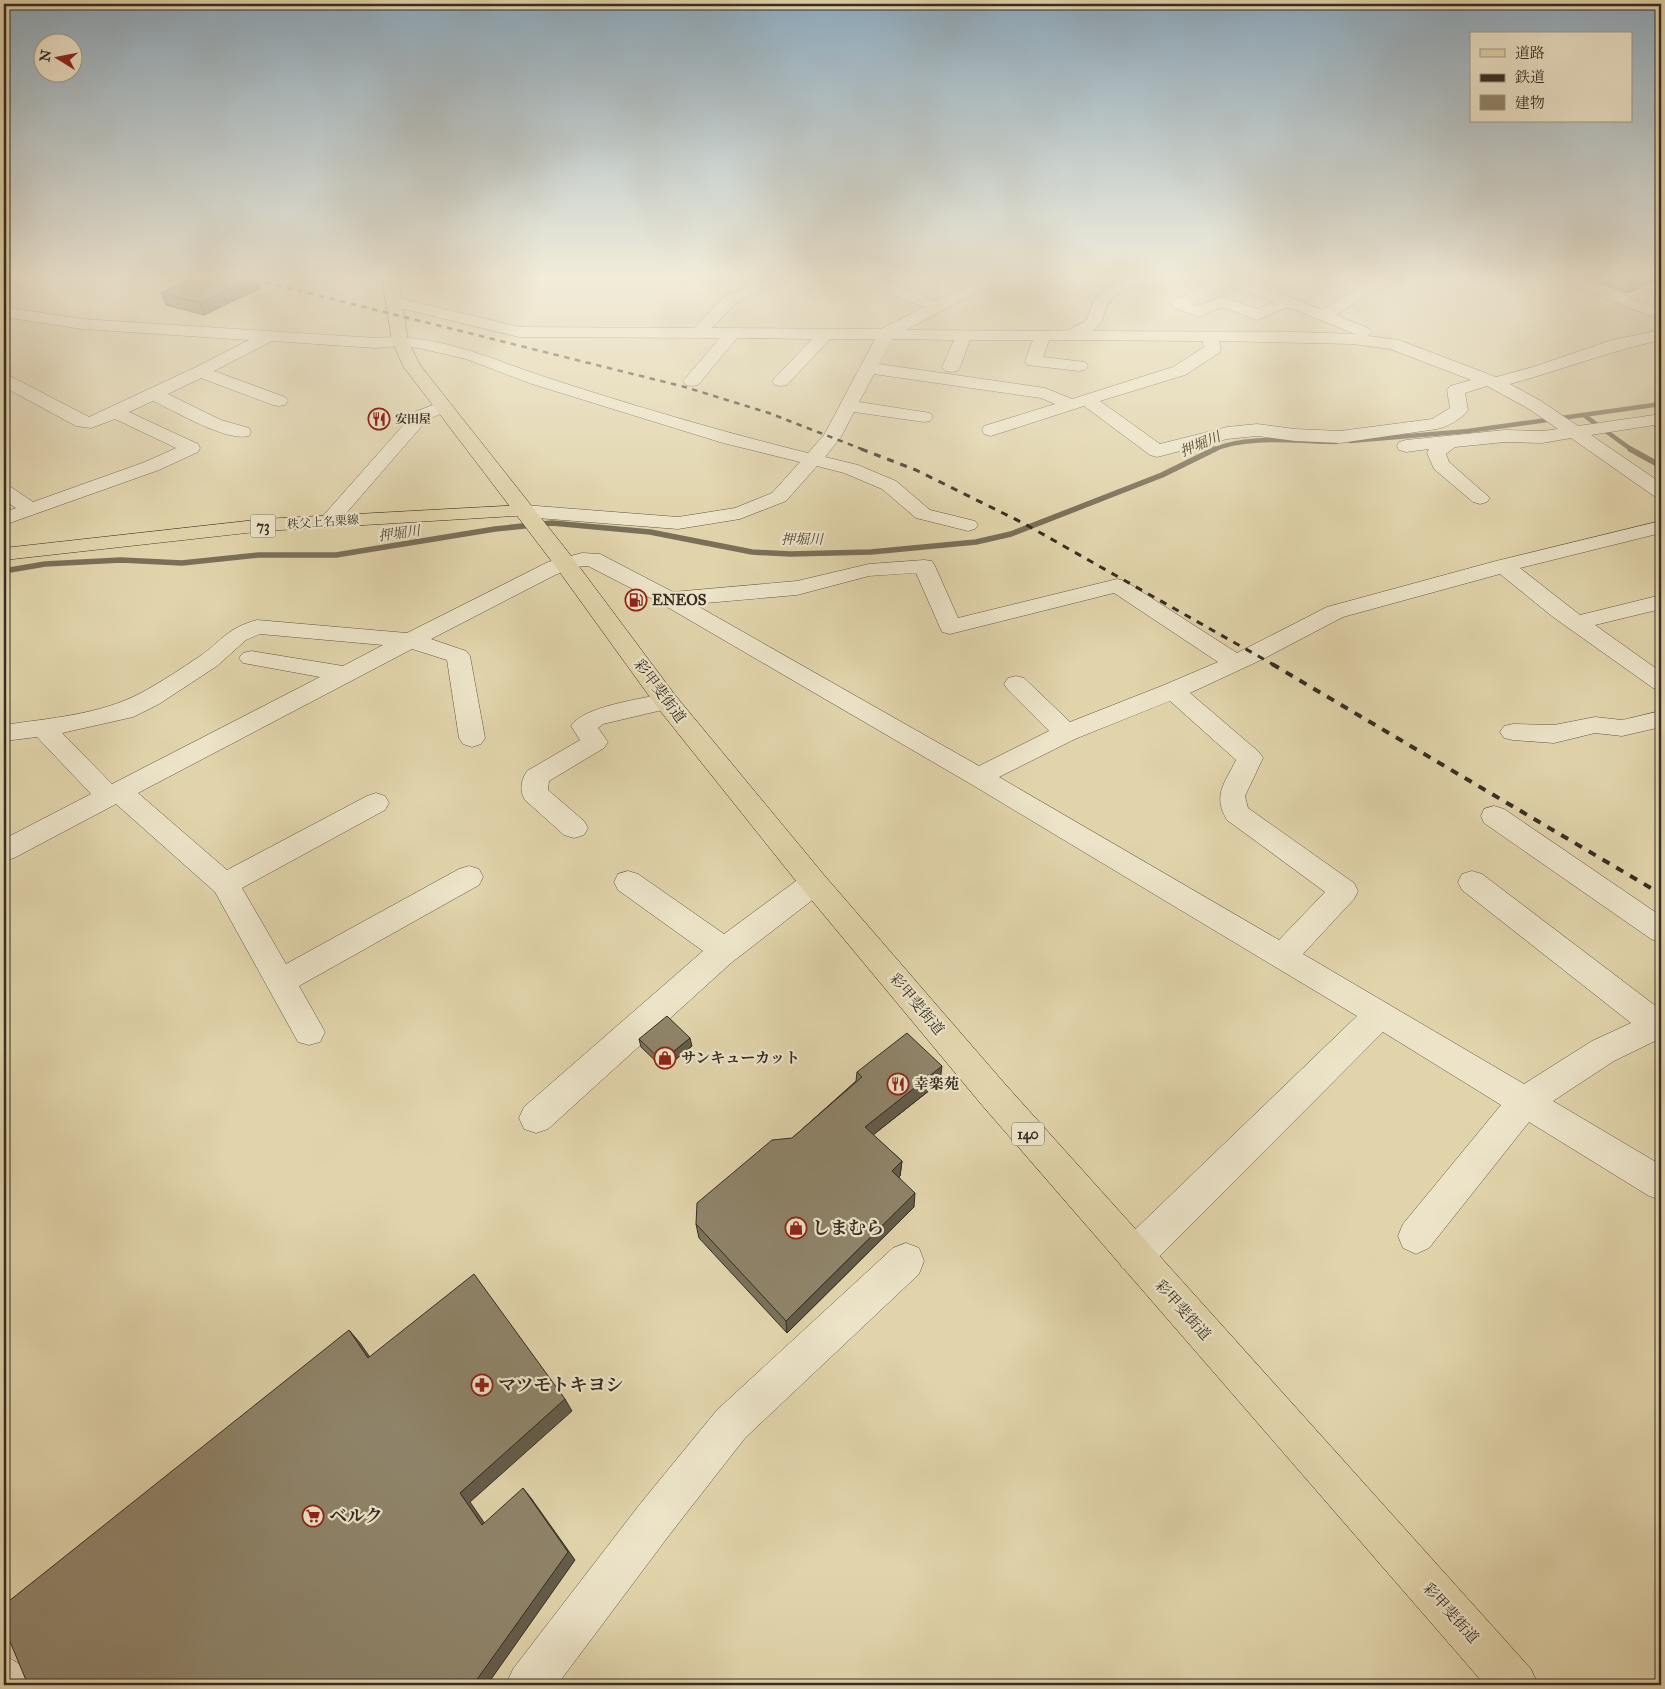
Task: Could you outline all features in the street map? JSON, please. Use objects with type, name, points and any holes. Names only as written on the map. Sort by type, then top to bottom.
[{"type":"main road","name":"彩甲斐街道","points":[[407,356],[412,366],[558,555],[666,701],[814,883],[993,1094],[1515,1685]]},
{"type":"main road","name":"秩父上名栗線","points":[[4,554],[264,525],[329,521],[527,516]]},
{"type":"street","points":[[4,380],[82,422],[91,423],[231,356]]},
{"type":"street","points":[[474,356],[557,386],[730,439],[851,469],[889,485],[923,514],[968,525]]},
{"type":"street","points":[[692,381],[714,356]]},
{"type":"street","points":[[781,381],[805,356]]},
{"type":"street","points":[[527,516],[590,514],[642,521],[678,523],[740,513],[779,497],[832,437],[875,356]]},
{"type":"street","points":[[950,367],[955,356]]},
{"type":"street","points":[[1035,356],[1033,361],[1079,366]]},
{"type":"street","points":[[991,430],[1179,370],[1202,356]]},
{"type":"street","points":[[1423,356],[1491,382],[1535,405],[1661,492]]},
{"type":"street","points":[[869,368],[1045,393],[1079,402],[1157,451],[1227,433],[1257,430],[1321,440],[1437,424],[1459,410],[1456,390],[1584,356]]},
{"type":"street","points":[[200,372],[278,401]]},
{"type":"street","points":[[154,394],[216,424],[242,432]]},
{"type":"street","points":[[329,521],[421,416],[443,406]]},
{"type":"street","points":[[849,406],[924,418]]},
{"type":"street","points":[[4,519],[152,466],[191,448],[115,412]]},
{"type":"street","points":[[1321,440],[1338,452],[1505,436],[1542,437],[1661,419]]},
{"type":"street","points":[[1449,442],[1436,453],[1441,465],[1480,498]]},
{"type":"street","points":[[4,491],[31,509]]},
{"type":"street","points":[[978,777],[1066,733],[1173,691],[1236,663],[1335,612],[1504,566],[1661,527]]},
{"type":"street","points":[[4,851],[249,723],[348,674],[558,555],[579,559],[592,559],[670,598],[978,777],[1380,1014],[1661,1184]]},
{"type":"street","points":[[670,598],[797,588],[869,570],[924,566],[950,627],[1117,586],[1236,663]]},
{"type":"street","points":[[1504,566],[1561,612],[1661,683]]},
{"type":"street","points":[[1577,623],[1661,602]]},
{"type":"street","points":[[4,733],[74,723],[124,711],[150,698],[209,661],[238,635],[257,627],[409,640],[458,656],[472,738]]},
{"type":"street","points":[[251,658],[348,674]]},
{"type":"street","points":[[1016,684],[1066,733]]},
{"type":"street","points":[[1173,691],[1250,758],[1232,796],[1236,813],[1344,891],[1281,957]]},
{"type":"street","points":[[574,828],[534,793],[536,777],[595,742],[583,726],[595,718],[666,701]]},
{"type":"street","points":[[1514,732],[1554,734],[1595,725],[1622,728],[1661,719]]},
{"type":"street","points":[[42,727],[114,794],[225,884],[309,1032]]},
{"type":"street","points":[[225,884],[376,803]]},
{"type":"street","points":[[1494,816],[1661,931]]},
{"type":"street","points":[[281,981],[469,877]]},
{"type":"street","points":[[628,882],[724,950]]},
{"type":"street","points":[[1416,1236],[1524,1102],[1603,1051],[1659,1024],[1472,882]]},
{"type":"street","points":[[536,1118],[724,950],[814,883]]},
{"type":"street","points":[[1135,1255],[1380,1014]]},
{"type":"street","points":[[529,1685],[649,1527],[731,1424],[906,1261]]},
{"type":"street","points":[[4,1679],[8,1685]]},
{"type":"building","name":"サンキューカット","points":[[667,1016],[690,1038],[662,1061],[639,1039]]},
{"type":"building","name":"しまむら","points":[[907,1033],[942,1066],[865,1127],[902,1161],[892,1171],[915,1193],[786,1321],[696,1224],[697,1203],[772,1140],[792,1138],[862,1077],[857,1072]]},
{"type":"building","name":"ベルク","points":[[474,1274],[565,1399],[460,1493],[482,1525],[523,1488],[568,1552],[473,1685],[28,1685],[4,1627],[4,1605],[349,1330],[368,1358]]},
{"type":"waterway","name":"押堀川","points":[[1350,441],[1468,431],[1661,404]]},
{"type":"waterway","points":[[1585,416],[1632,450]]},
{"type":"waterway","name":"押堀川","points":[[1213,450],[1226,445],[1257,440],[1336,442]]},
{"type":"waterway","name":"押堀川","points":[[4,571],[45,564],[121,560],[182,563],[258,555],[336,555],[495,529],[552,523],[650,532],[752,552],[790,554],[871,552],[976,542],[1011,534],[1162,475],[1215,449]]},
{"type":"waterway","points":[[1630,449],[1661,466]]},
{"type":"railway","points":[[560,356],[685,387],[769,413],[864,450]]},
{"type":"railway","points":[[861,449],[916,470],[1023,523],[1274,665]]},
{"type":"railway","points":[[1272,664],[1661,894]]},
{"type":"place","name":"安田屋","points":[[379,419]]},
{"type":"place","name":"ENEOS","points":[[636,600]]},
{"type":"place","name":"サンキューカット","points":[[665,1058]]},
{"type":"place","name":"幸楽苑","points":[[898,1084]]},
{"type":"place","name":"しまむら","points":[[796,1228]]},
{"type":"place","name":"マツモトキヨシ","points":[[482,1385]]},
{"type":"place","name":"ベルク","points":[[313,1516]]}]
